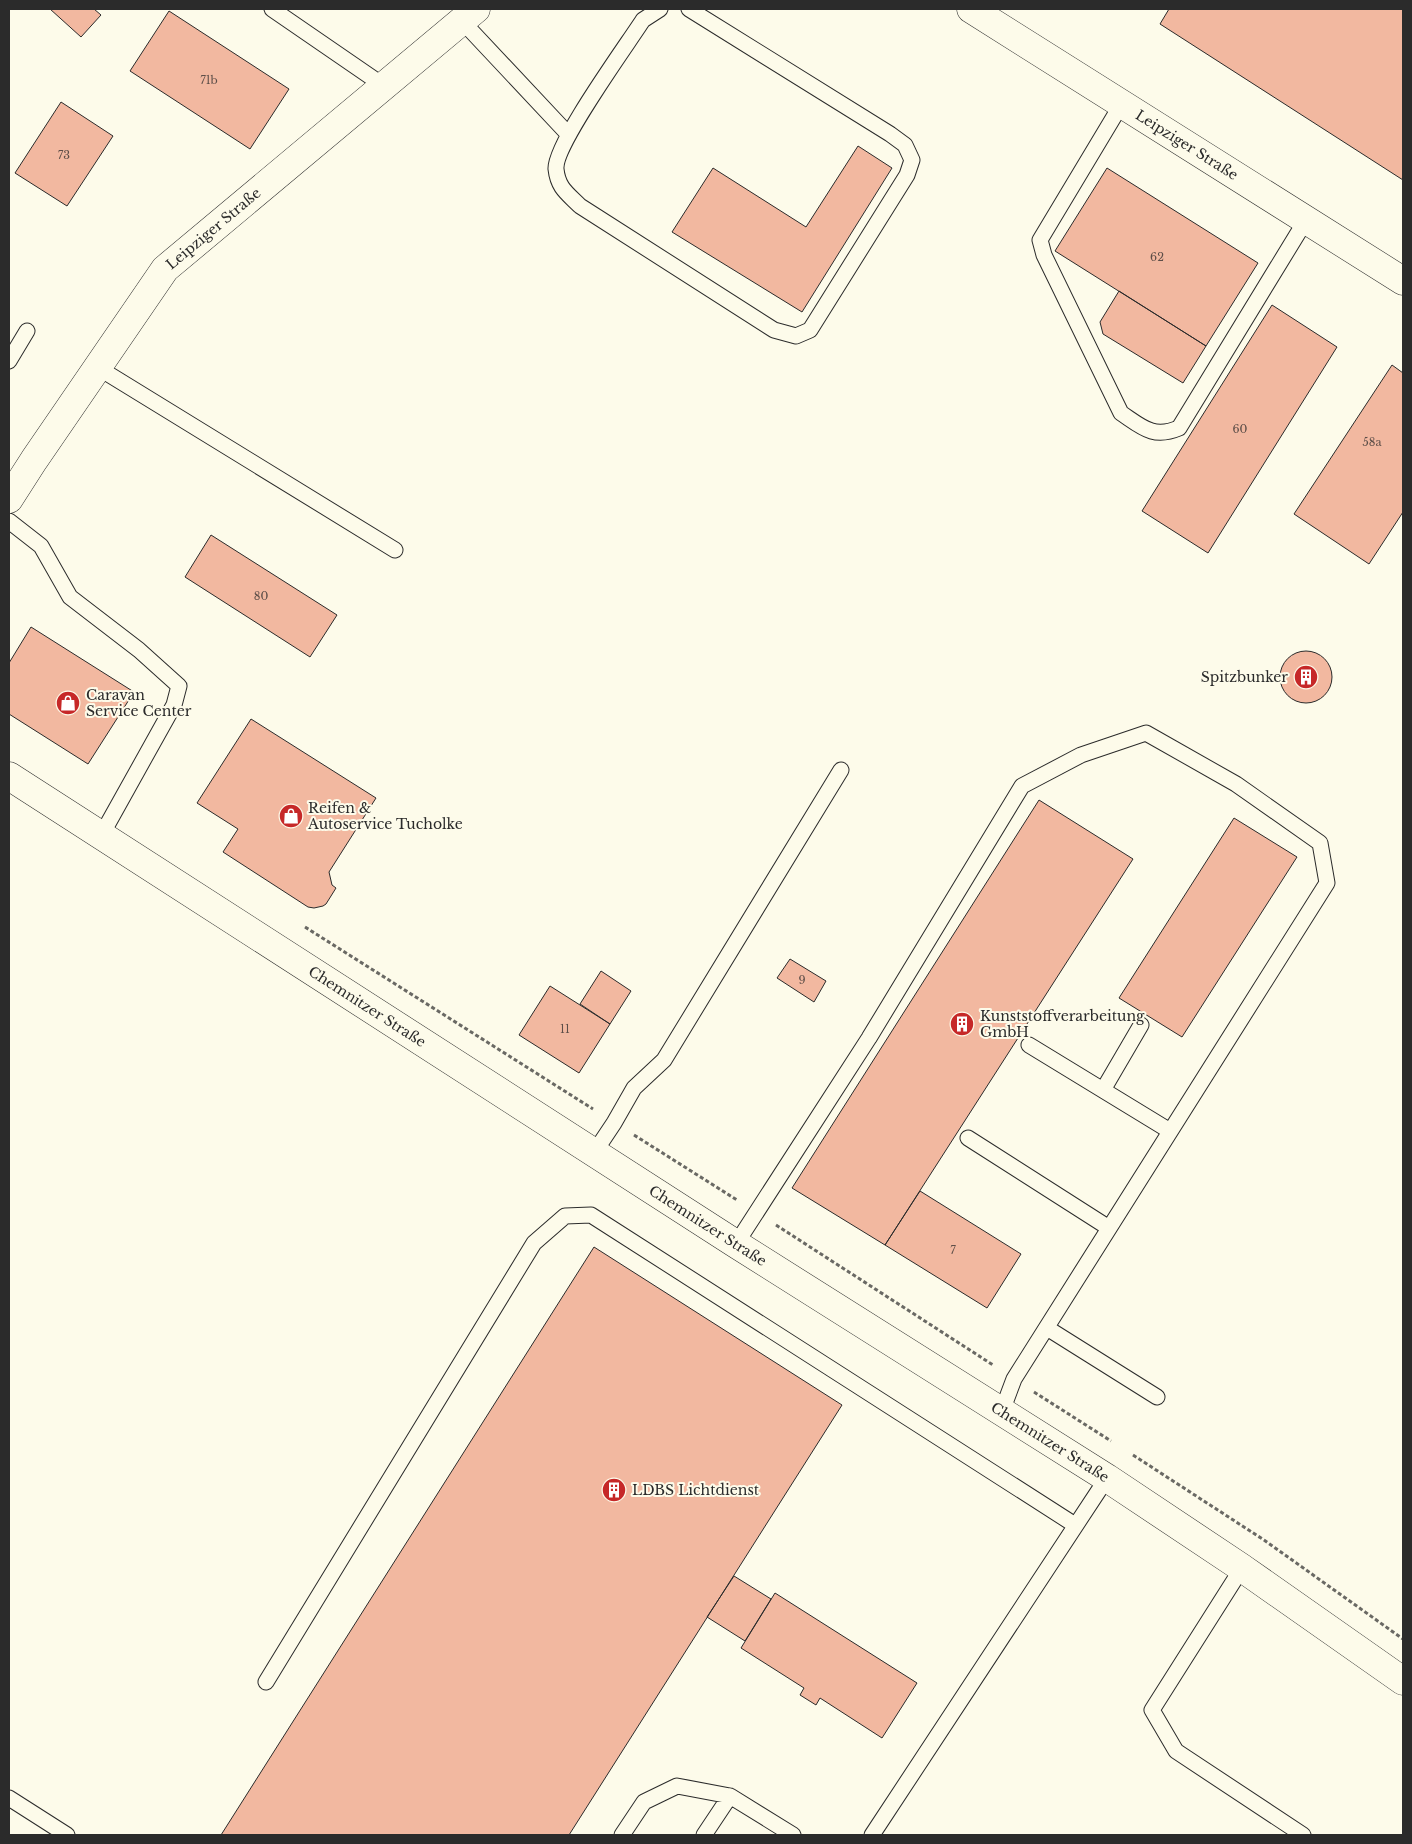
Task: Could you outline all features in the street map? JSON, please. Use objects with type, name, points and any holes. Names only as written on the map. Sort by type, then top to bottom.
[{"type":"street","name":"Leipziger Straße","points":[[971,9],[1403,281]]},
{"type":"street","name":"Leipziger Straße","points":[[9,499],[165,269],[469,15]]},
{"type":"street","name":"Chemnitzer Straße","points":[[9,776],[736,1244],[1107,1478],[1242,1568],[1403,1682]]},
{"type":"lane","points":[[272,9],[384,86]]},
{"type":"lane","points":[[660,9],[643,20],[568,134],[556,166],[560,186],[580,206],[774,330],[796,336],[810,330],[907,175],[912,160],[905,145],[890,134],[689,9]]},
{"type":"lane","points":[[469,15],[568,134]]},
{"type":"lane","points":[[1121,104],[1040,240],[1044,254],[1121,413],[1152,433],[1167,433],[1179,428],[1306,220]]},
{"type":"lane","points":[[9,361],[28,332]]},
{"type":"lane","points":[[97,368],[395,550]]},
{"type":"lane","points":[[9,522],[41,546],[70,597],[140,650],[179,686],[174,705],[101,836]]},
{"type":"lane","points":[[736,1244],[869,1038],[1022,786],[1081,755],[1146,733],[1236,784],[1320,843],[1327,883],[1014,1379],[1002,1411]]},
{"type":"lane","points":[[594,1153],[634,1088],[664,1060],[841,770]]},
{"type":"lane","points":[[1103,1090],[1141,1025]]},
{"type":"lane","points":[[1029,1045],[1170,1131]]},
{"type":"lane","points":[[968,1138],[1109,1228]]},
{"type":"lane","points":[[266,1682],[534,1243],[566,1216],[592,1215],[1075,1525]]},
{"type":"lane","points":[[1046,1328],[1158,1397]]},
{"type":"lane","points":[[872,1835],[1107,1478]]},
{"type":"lane","points":[[1242,1568],[1152,1710],[1176,1751],[1303,1835]]},
{"type":"lane","points":[[622,1835],[644,1802],[677,1786],[730,1796],[793,1835]]},
{"type":"lane","points":[[704,1835],[730,1796]]},
{"type":"lane","points":[[9,1798],[67,1835]]},
{"type":"path","points":[[302,926],[756,1213],[1114,1443]]},
{"type":"path","points":[[1131,1454],[1264,1540],[1403,1639]]},
{"type":"building","points":[[50,9],[94,9],[101,15],[81,37]]},
{"type":"building","points":[[1169,9],[1403,9],[1403,180],[1160,24]]},
{"type":"building","points":[[169,11],[289,89],[250,149],[130,71]]},
{"type":"building","points":[[61,102],[113,136],[67,206],[15,173]]},
{"type":"building","points":[[858,146],[892,168],[802,312],[672,232],[713,168],[806,227]]},
{"type":"building","points":[[1107,168],[1258,263],[1206,346],[1055,251]]},
{"type":"building","points":[[1119,291],[1206,346],[1183,383],[1103,334],[1100,322]]},
{"type":"building","points":[[1272,305],[1337,347],[1208,553],[1142,511]]},
{"type":"building","points":[[1392,365],[1403,373],[1403,512],[1369,564],[1294,514]]},
{"type":"building","points":[[211,535],[337,615],[310,657],[185,577]]},
{"type":"building","name":"Caravan Service Center","points":[[31,627],[134,692],[88,764],[9,714],[9,663]]},
{"type":"building","name":"Spitzbunker","points":[[1301,651],[1311,651],[1320,655],[1328,663],[1332,677],[1328,691],[1320,699],[1311,703],[1301,703],[1292,699],[1284,691],[1280,682],[1280,672],[1284,663],[1292,655]]},
{"type":"building","name":"Reifen & Autoservice Tucholke","points":[[251,719],[376,798],[329,872],[332,885],[336,888],[323,906],[308,907],[223,852],[238,829],[197,803]]},
{"type":"building","name":"Kunststoffverarbeitung GmbH","points":[[1039,800],[1133,859],[885,1245],[792,1188]]},
{"type":"building","name":"Kunststoffverarbeitung GmbH","points":[[1234,818],[1297,857],[1182,1037],[1119,998]]},
{"type":"building","points":[[790,959],[826,981],[814,1002],[777,978]]},
{"type":"building","points":[[601,971],[631,991],[610,1024],[580,1004]]},
{"type":"building","points":[[550,986],[610,1024],[579,1073],[519,1035]]},
{"type":"building","points":[[920,1191],[1021,1254],[987,1308],[885,1245]]},
{"type":"building","name":"LDBS Lichtdienst","points":[[594,1247],[842,1405],[569,1835],[221,1835]]},
{"type":"building","points":[[734,1576],[771,1599],[745,1641],[707,1617]]},
{"type":"building","points":[[775,1593],[917,1683],[882,1738],[820,1698],[816,1705],[800,1695],[804,1688],[741,1648]]},
{"type":"place","name":"Spitzbunker","points":[[1306,677]]},
{"type":"place","name":"Caravan Service Center","points":[[68,703]]},
{"type":"place","name":"Reifen & Autoservice Tucholke","points":[[291,816]]},
{"type":"place","name":"Kunststoffverarbeitung GmbH","points":[[962,1024]]},
{"type":"place","name":"LDBS Lichtdienst","points":[[614,1490]]}]
